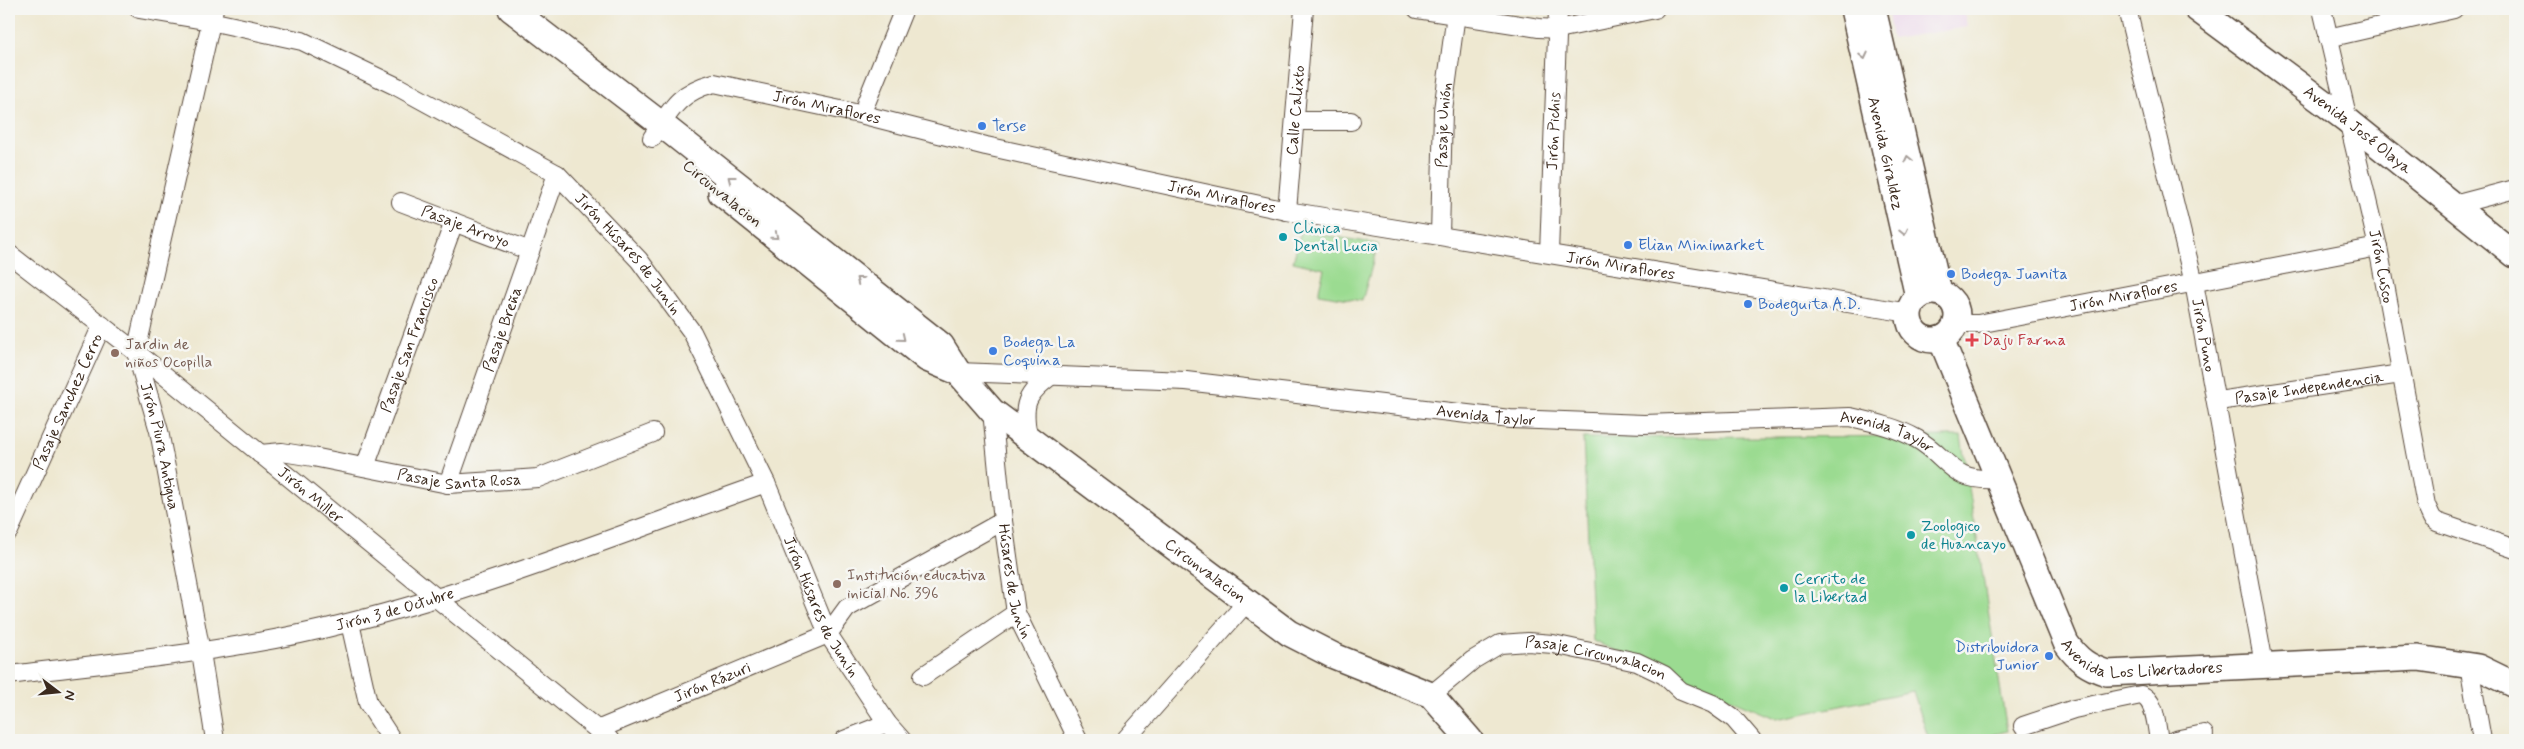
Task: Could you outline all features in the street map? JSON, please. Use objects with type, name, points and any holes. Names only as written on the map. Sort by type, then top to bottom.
[{"type":"street","name":"Jirón Húsares de Junín","points":[[140,9],[212,15],[302,41],[398,87],[557,174],[639,260],[692,332],[766,482],[828,634],[887,723],[902,740]]},
{"type":"street","name":"Circunvalacion","points":[[491,9],[657,131],[941,346],[958,372],[992,412],[1028,437],[1246,603],[1289,633],[1334,656],[1431,695],[1470,740]]},
{"type":"street","name":"Circunvalacion","points":[[511,9],[657,131]]},
{"type":"street","points":[[866,103],[904,9]]},
{"type":"street","name":"Calle Calixto","points":[[1287,211],[1304,9]]},
{"type":"street","points":[[1417,9],[1539,28],[1558,29],[1655,9]]},
{"type":"street","name":"Jirón Pichis","points":[[1549,253],[1558,9]]},
{"type":"street","name":"Avenida Giraldez","points":[[1853,9],[1922,301]]},
{"type":"street","name":"Avenida Giraldez","points":[[1873,9],[1922,301]]},
{"type":"street","name":"Jirón Puno","points":[[2127,9],[2194,282],[2218,401],[2264,664]]},
{"type":"street","name":"Avenida José Olaya","points":[[2197,9],[2347,120],[2515,255]]},
{"type":"street","name":"Jirón Cusco","points":[[2322,9],[2378,247],[2426,505],[2432,518],[2437,522],[2515,549]]},
{"type":"street","points":[[2328,38],[2454,9]]},
{"type":"street","name":"Pasaje Unión","points":[[1440,236],[1444,110],[1456,14]]},
{"type":"street","name":"Jirón Piura Antigua","points":[[212,15],[136,352],[159,431],[201,652],[215,740]]},
{"type":"street","name":"Jirón Miraflores","points":[[657,131],[675,104],[695,87],[714,83],[864,115],[986,146],[1287,211],[1549,253],[1922,301]]},
{"type":"street","points":[[1296,121],[1351,120]]},
{"type":"street","name":"Pasaje Breña","points":[[448,484],[557,174]]},
{"type":"street","points":[[2454,206],[2515,189]]},
{"type":"street","name":"Pasaje Arroyo","points":[[401,202],[530,251]]},
{"type":"street","name":"Pasaje San Francisco","points":[[365,467],[454,222]]},
{"type":"street","name":"Jirón Miraflores","points":[[1949,332],[1978,324],[2378,247]]},
{"type":"street","name":"Jirón Miller","points":[[9,254],[136,352],[604,735]]},
{"type":"street","points":[[1946,294],[1955,304],[1958,317],[1949,332],[1930,340],[1919,336],[1910,324],[1922,301],[1946,294]]},
{"type":"street","name":"Pasaje Sanchez Cerro","points":[[9,531],[102,325]]},
{"type":"street","name":"Avenida Los Libertadores","points":[[1949,332],[1997,479],[2066,643],[2076,657],[2086,665],[2107,673],[2418,658],[2478,667],[2515,685]]},
{"type":"street","name":"Avenida Taylor","points":[[958,372],[1186,381],[1510,419],[1644,424],[1850,417],[1879,423],[1917,439],[1963,476],[1977,480],[1997,479]]},
{"type":"street","name":"Pasaje Independencia","points":[[2218,401],[2402,374]]},
{"type":"street","points":[[1028,437],[1024,414],[1027,400],[1035,387],[1052,375]]},
{"type":"street","name":"Húsares de Junín","points":[[992,412],[1003,521],[1016,614],[1078,740]]},
{"type":"street","name":"Pasaje Santa Rosa","points":[[260,454],[282,452],[448,484],[538,478],[653,433]]},
{"type":"street","name":"Jirón 3 de Octubre","points":[[9,675],[201,652],[350,623],[437,598],[766,482]]},
{"type":"street","points":[[828,634],[847,608],[1003,521]]},
{"type":"street","points":[[1125,740],[1246,603]]},
{"type":"street","points":[[923,676],[1016,614]]},
{"type":"street","points":[[350,623],[368,703],[392,740]]},
{"type":"street","name":"Jirón Rázuri","points":[[604,735],[828,634]]},
{"type":"street","name":"Pasaje Circunvalacion","points":[[1431,695],[1473,660],[1500,644],[1528,642],[1552,644],[1637,662],[1664,675],[1681,691],[1713,704],[1734,719],[1752,740]]},
{"type":"street","points":[[2469,666],[2482,740]]},
{"type":"street","points":[[2023,726],[2074,709],[2141,695],[2147,697],[2152,704],[2159,740]]},
{"type":"street","points":[[844,740],[887,723]]},
{"type":"street","points":[[2175,740],[2204,734]]},
{"type":"shaded area","points":[[1922,9],[1964,9],[1967,27],[1892,39],[1888,14]]},
{"type":"green space","points":[[1301,231],[1378,244],[1362,301],[1318,294],[1324,269],[1293,262]]},
{"type":"green space","points":[[1961,436],[2007,731],[1974,740],[1929,740],[1913,691],[1777,719],[1593,641],[1583,438]]},
{"type":"place","name":"Terse","points":[[982,126]]},
{"type":"place","name":"Clinica Dental Lucia","points":[[1283,237]]},
{"type":"place","name":"Elian Minimarket","points":[[1628,245]]},
{"type":"place","name":"Bodega Juanita","points":[[1951,274]]},
{"type":"place","name":"Bodeguita A.D.","points":[[1748,304]]},
{"type":"place","name":"Daju Farma","points":[[1972,340]]},
{"type":"place","name":"Bodega La Coquina","points":[[993,351]]},
{"type":"place","name":"Jardin de niños Ocopilla","points":[[115,353]]},
{"type":"place","name":"Zoologico de Huancayo","points":[[1911,535]]},
{"type":"place","name":"Institución educativa inicial No. 396","points":[[837,584]]},
{"type":"place","name":"Cerrito de la Libertad","points":[[1784,588]]},
{"type":"place","name":"Distribuidora Junior","points":[[2049,656]]}]
